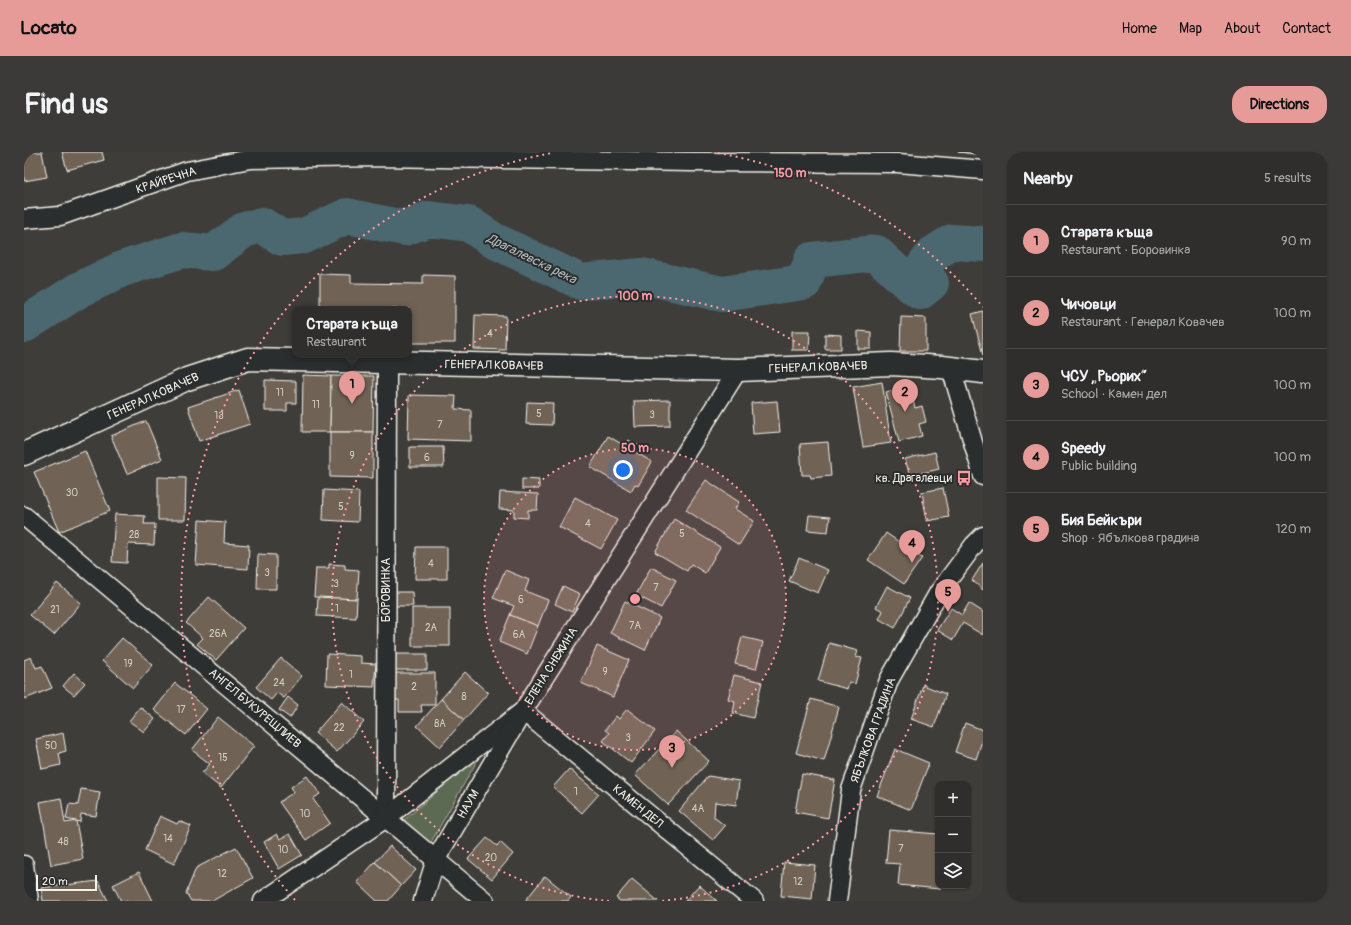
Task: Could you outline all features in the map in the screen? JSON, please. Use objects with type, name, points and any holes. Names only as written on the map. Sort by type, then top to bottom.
[{"type":"street","name":"КРАЙРЕЧНА","points":[[24,219],[60,216],[187,171],[250,159],[507,156],[692,162],[898,163],[983,170]]},
{"type":"street","name":"ГЕНЕРАЛ КОВАЧЕВ","points":[[24,454],[187,379],[248,359],[738,370],[891,364],[983,372]]},
{"type":"street","name":"БОРОВИНКА","points":[[386,818],[387,363]]},
{"type":"street","points":[[950,368],[983,476]]},
{"type":"street","name":"ЕЛЕНА СНЕЖИНА","points":[[263,901],[386,818],[523,711],[738,370]]},
{"type":"street","name":"АНГЕЛ БУКУРЕЩЛИЕВ","points":[[24,516],[486,901]]},
{"type":"street","name":"ЯБЪЛКОВА ГРАДИНА","points":[[837,901],[851,790],[889,680],[939,592],[983,536]]},
{"type":"street","name":"НАУМ","points":[[423,901],[436,859],[523,711]]},
{"type":"street","name":"КАМЕН ДЕЛ","points":[[523,711],[754,901]]},
{"type":"street","points":[[24,865],[29,901]]},
{"type":"green space","points":[[481,754],[430,844],[404,820]]},
{"type":"building","points":[[24,152],[42,152],[47,177],[24,181]]},
{"type":"building","points":[[62,152],[102,152],[104,160],[67,170]]},
{"type":"building","points":[[958,152],[983,152],[983,155]]},
{"type":"building","points":[[320,274],[351,275],[351,283],[423,284],[423,275],[455,276],[455,343],[412,343],[412,306],[320,306]]},
{"type":"building","points":[[983,311],[983,355],[972,314]]},
{"type":"building","points":[[475,315],[506,316],[505,350],[474,349]]},
{"type":"building","points":[[901,317],[926,318],[926,351],[900,351]]},
{"type":"building","points":[[792,331],[810,331],[809,350],[792,350]]},
{"type":"building","points":[[858,331],[871,332],[871,349],[858,349]]},
{"type":"building","points":[[825,334],[841,335],[841,349],[825,349]]},
{"type":"building","points":[[303,375],[331,376],[330,432],[302,432]]},
{"type":"building","points":[[331,376],[374,376],[373,432],[330,432]]},
{"type":"building","points":[[265,380],[296,381],[296,403],[287,403],[287,411],[265,411]]},
{"type":"building","points":[[882,382],[891,443],[863,447],[853,387]]},
{"type":"building","points":[[910,386],[915,408],[922,406],[926,422],[919,424],[922,436],[899,442],[886,392]]},
{"type":"building","points":[[239,390],[250,424],[199,441],[188,407]]},
{"type":"building","points":[[409,395],[456,396],[455,409],[471,410],[471,441],[408,439]]},
{"type":"building","points":[[670,400],[670,426],[635,427],[634,401]]},
{"type":"building","points":[[777,401],[780,432],[753,434],[751,403]]},
{"type":"building","points":[[527,402],[553,403],[552,425],[526,424]]},
{"type":"building","points":[[146,421],[162,459],[127,474],[111,436]]},
{"type":"building","points":[[330,432],[373,432],[373,478],[330,477]]},
{"type":"building","points":[[608,436],[625,446],[628,440],[641,447],[637,453],[652,462],[638,486],[635,484],[631,491],[590,467]]},
{"type":"building","points":[[828,442],[831,476],[811,478],[810,475],[802,475],[800,444]]},
{"type":"building","points":[[410,447],[443,447],[444,467],[410,467]]},
{"type":"building","points":[[85,451],[110,511],[59,532],[34,472]]},
{"type":"building","points":[[935,452],[939,469],[910,476],[905,459]]},
{"type":"building","points":[[158,477],[186,478],[185,520],[158,520]]},
{"type":"building","points":[[522,479],[539,480],[539,489],[522,489]]},
{"type":"building","points":[[706,480],[739,502],[735,509],[754,521],[739,545],[686,510]]},
{"type":"building","points":[[943,488],[949,517],[927,521],[922,492]]},
{"type":"building","points":[[324,490],[359,492],[358,522],[323,520]]},
{"type":"building","points":[[500,492],[538,494],[537,510],[528,510],[528,518],[514,517],[514,510],[499,509]]},
{"type":"building","points":[[575,497],[617,520],[601,549],[559,527]]},
{"type":"building","points":[[115,514],[145,516],[144,524],[155,524],[154,545],[128,544],[127,563],[112,562]]},
{"type":"building","points":[[809,515],[830,517],[828,532],[807,530]]},
{"type":"building","points":[[674,519],[720,547],[705,573],[691,564],[687,571],[655,552]]},
{"type":"building","points":[[199,520],[225,522],[224,543],[249,545],[248,569],[196,565]]},
{"type":"building","points":[[886,533],[922,558],[904,584],[868,560]]},
{"type":"building","points":[[416,547],[447,547],[447,579],[415,579]]},
{"type":"building","points":[[258,554],[276,555],[276,589],[257,589]]},
{"type":"building","points":[[799,558],[828,570],[818,593],[789,581]]},
{"type":"building","points":[[983,563],[983,590],[972,580]]},
{"type":"building","points":[[329,564],[345,565],[345,569],[359,570],[357,599],[314,597],[316,568],[329,568]]},
{"type":"building","points":[[651,567],[676,580],[661,608],[636,595]]},
{"type":"building","points":[[505,570],[529,580],[525,591],[548,600],[538,626],[510,615],[514,606],[493,598]]},
{"type":"building","points":[[57,583],[81,603],[54,635],[30,615]]},
{"type":"building","points":[[563,586],[580,594],[572,612],[555,604]]},
{"type":"building","points":[[887,586],[910,598],[895,628],[879,619],[883,611],[876,607]]},
{"type":"building","points":[[394,592],[412,592],[413,606],[394,606]]},
{"type":"building","points":[[209,597],[244,628],[216,660],[197,644],[203,638],[186,623]]},
{"type":"building","points":[[318,597],[357,599],[356,618],[317,616]]},
{"type":"building","points":[[625,601],[660,618],[645,650],[610,633]]},
{"type":"building","points":[[969,603],[983,612],[983,635],[963,623],[953,640],[937,630],[951,608],[962,615]]},
{"type":"building","points":[[412,608],[450,608],[450,646],[412,646]]},
{"type":"building","points":[[510,615],[538,626],[527,654],[499,642]]},
{"type":"building","points":[[742,637],[763,642],[756,669],[735,664]]},
{"type":"building","points":[[122,638],[153,665],[133,688],[102,661]]},
{"type":"building","points":[[829,643],[858,651],[856,657],[862,658],[855,684],[849,682],[847,689],[818,681]]},
{"type":"building","points":[[597,646],[629,660],[613,697],[581,683]]},
{"type":"building","points":[[327,654],[361,656],[361,663],[376,664],[374,687],[326,685]]},
{"type":"building","points":[[395,654],[427,654],[427,670],[395,670]]},
{"type":"building","points":[[31,657],[36,668],[42,666],[52,688],[25,699],[24,660]]},
{"type":"building","points":[[281,658],[302,676],[284,698],[277,693],[271,700],[256,687]]},
{"type":"building","points":[[465,672],[488,693],[464,720],[441,699]]},
{"type":"building","points":[[74,673],[85,683],[74,695],[63,686]]},
{"type":"building","points":[[392,673],[435,673],[435,705],[421,705],[422,712],[399,712],[399,700],[392,700]]},
{"type":"building","points":[[734,675],[762,682],[753,718],[733,713],[735,701],[728,699]]},
{"type":"building","points":[[175,683],[207,709],[186,735],[154,710]]},
{"type":"building","points":[[923,685],[946,694],[934,727],[911,719]]},
{"type":"building","points":[[288,697],[298,705],[290,718],[279,710]]},
{"type":"building","points":[[441,699],[464,720],[440,747],[417,726]]},
{"type":"building","points":[[811,699],[839,707],[824,761],[796,753]]},
{"type":"building","points":[[342,702],[364,722],[337,752],[315,733]]},
{"type":"building","points":[[140,707],[155,719],[144,732],[129,721]]},
{"type":"building","points":[[627,709],[655,731],[631,763],[603,741],[609,733],[605,730],[616,716],[619,719]]},
{"type":"building","points":[[218,717],[254,746],[221,788],[202,773],[210,764],[192,750]]},
{"type":"building","points":[[965,723],[983,730],[983,738],[976,759],[955,752]]},
{"type":"building","points":[[676,731],[709,761],[668,805],[635,775]]},
{"type":"building","points":[[63,733],[66,751],[59,753],[61,765],[42,769],[36,739]]},
{"type":"building","points":[[895,749],[929,763],[911,810],[877,796]]},
{"type":"building","points":[[569,769],[599,794],[582,813],[553,787]]},
{"type":"building","points":[[802,774],[835,780],[828,818],[795,812]]},
{"type":"building","points":[[307,776],[320,794],[313,799],[330,823],[306,840],[279,802],[294,792],[291,787]]},
{"type":"building","points":[[708,776],[739,781],[736,805],[715,802],[714,817],[725,826],[713,840],[679,811]]},
{"type":"building","points":[[81,789],[100,792],[96,816],[81,814],[80,822],[66,819],[69,804],[78,805]]},
{"type":"building","points":[[61,798],[65,823],[76,821],[83,859],[51,865],[40,802]]},
{"type":"building","points":[[160,816],[177,824],[179,821],[191,826],[174,864],[145,850]]},
{"type":"building","points":[[889,830],[935,834],[935,889],[898,885],[900,864],[886,863]]},
{"type":"building","points":[[277,834],[280,839],[290,834],[302,855],[279,869],[264,842]]},
{"type":"building","points":[[487,838],[497,846],[500,842],[513,854],[492,879],[468,859]]},
{"type":"building","points":[[390,846],[416,870],[401,886],[375,862]]},
{"type":"building","points":[[236,847],[253,878],[212,901],[191,901],[186,893],[196,868]]},
{"type":"building","points":[[375,862],[401,886],[388,901],[377,901],[357,882]]},
{"type":"building","points":[[784,862],[815,865],[812,899],[781,896]]},
{"type":"building","points":[[139,872],[153,901],[121,901],[113,885]]},
{"type":"building","points":[[545,876],[571,897],[568,901],[525,901]]},
{"type":"building","points":[[632,879],[658,901],[620,901],[616,898]]},
{"type":"building","points":[[98,881],[108,901],[43,901],[41,888]]},
{"type":"building","points":[[699,885],[717,901],[685,901]]},
{"type":"waterway","name":"Драгалевска река","points":[[24,325],[77,291],[122,269],[182,250],[213,253],[244,230],[262,225],[282,238],[304,236],[347,216],[404,228],[429,219],[469,224],[493,240],[581,282],[642,276],[722,294],[804,282],[812,260],[876,253],[920,292],[931,283],[921,271],[933,254],[952,242],[983,244]]},
{"type":"place","name":"Старата къща","points":[[352,404]]},
{"type":"place","name":"Чичовци","points":[[905,412]]},
{"type":"place","name":"кв. Драгалевци","points":[[964,478]]},
{"type":"place","name":"Speedy","points":[[912,563]]},
{"type":"place","name":"Бия Бейкъри","points":[[948,612]]},
{"type":"place","name":"ЧСУ „Рьорих“","points":[[672,768]]}]
